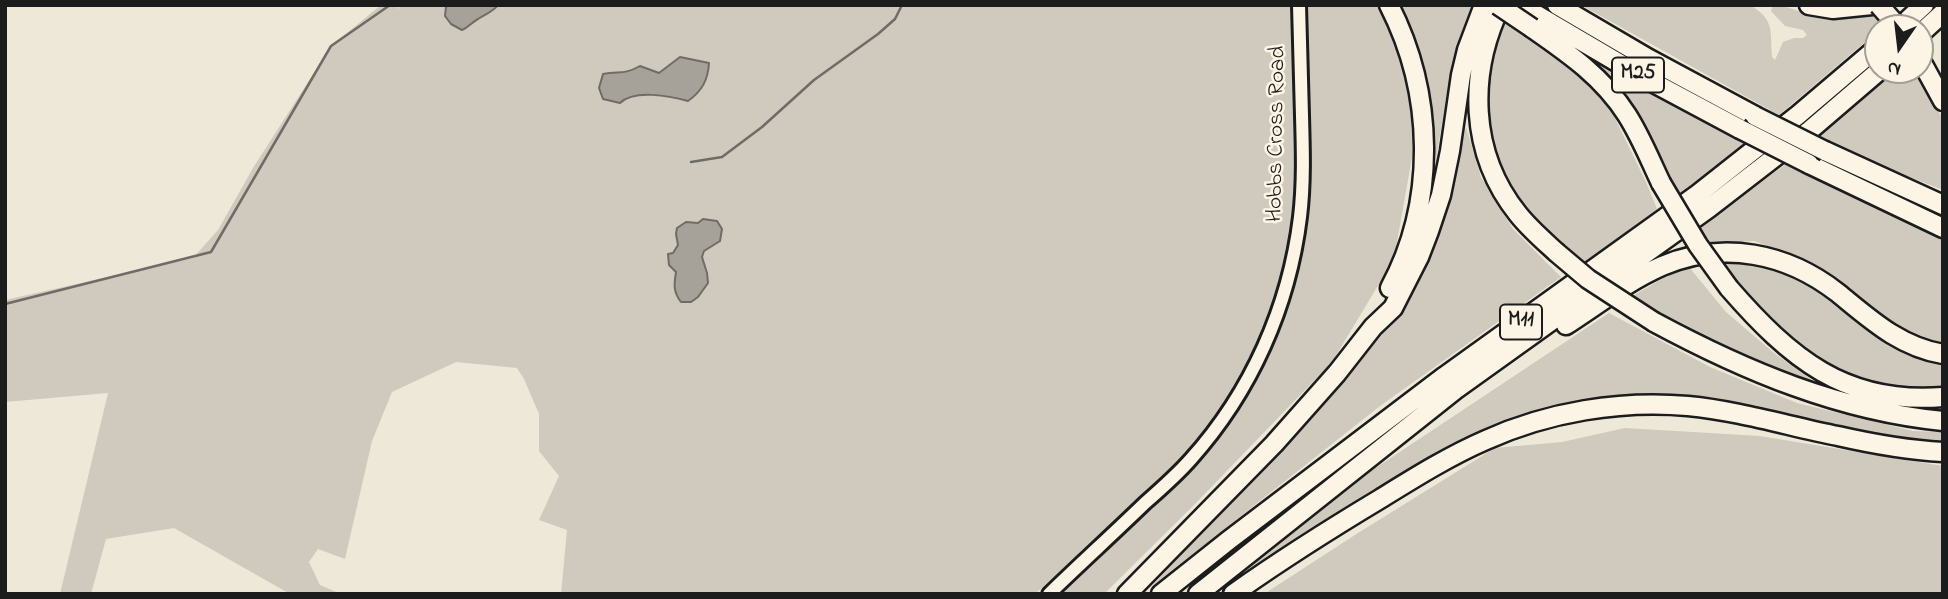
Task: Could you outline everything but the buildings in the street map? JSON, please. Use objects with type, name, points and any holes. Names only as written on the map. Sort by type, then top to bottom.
[{"type":"highway","points":[[1373,327],[1412,237],[1420,200],[1424,160],[1423,121],[1416,82],[1406,45],[1389,5]]},
{"type":"highway","points":[[1128,594],[1298,419],[1373,327],[1393,308],[1429,232],[1441,195],[1461,75],[1467,50],[1484,5]]},
{"type":"highway","points":[[1943,397],[1891,397],[1827,376],[1798,357],[1752,314],[1729,288],[1661,183],[1634,127],[1610,92],[1535,22],[1500,5],[1484,47],[1480,66],[1478,119],[1491,169],[1506,197],[1534,232],[1588,279],[1654,322],[1717,355],[1791,386],[1826,397],[1879,411],[1943,421]]},
{"type":"highway","name":"M25","points":[[1520,5],[1535,22],[1809,164],[1943,228]]},
{"type":"highway","name":"M25","points":[[1557,5],[1649,59],[1755,116],[1943,205]]},
{"type":"highway","points":[[1808,5],[1833,9],[1872,5]]},
{"type":"highway","name":"M11","points":[[1161,594],[1445,376],[1709,185],[1798,116],[1864,59]]},
{"type":"highway","name":"M11","points":[[1198,594],[1455,390],[1700,215],[1810,130],[1864,84]]},
{"type":"highway","points":[[1934,84],[1943,101]]},
{"type":"highway","points":[[1455,390],[1528,351],[1648,273],[1689,257],[1720,252],[1761,255],[1796,266],[1823,282],[1898,339],[1943,354]]},
{"type":"highway","points":[[1233,594],[1341,522],[1441,462],[1499,435],[1572,413],[1637,405],[1687,406],[1738,413],[1874,444],[1943,452]]},
{"type":"street","name":"Hobbs Cross Road","points":[[1049,594],[1174,477],[1198,451],[1235,402],[1270,332],[1284,296],[1301,215],[1303,155],[1299,5]]},
{"type":"shaded area","points":[[381,5],[397,5],[399,10],[399,5],[1376,5],[1399,49],[1408,91],[1414,146],[1394,259],[1332,362],[1104,594],[1056,594],[1146,493],[1035,594],[561,594],[567,530],[539,520],[559,476],[539,451],[539,414],[524,379],[517,368],[456,362],[392,392],[372,441],[345,559],[318,549],[309,562],[320,585],[341,594],[290,594],[174,528],[106,539],[91,594],[60,594],[108,393],[5,402],[5,300],[193,258],[218,230],[253,168],[331,46]]},
{"type":"shaded area","points":[[448,5],[498,5],[462,30],[451,24],[445,16]]},
{"type":"shaded area","points":[[1397,5],[1472,5],[1449,80],[1436,160],[1424,80]]},
{"type":"shaded area","points":[[1581,5],[1750,5],[1764,16],[1770,26],[1772,57],[1775,60],[1783,42],[1807,35],[1803,30],[1785,26],[1771,11],[1773,5],[1824,17],[1864,16],[1864,43],[1779,115]]},
{"type":"shaded area","points":[[1503,20],[1583,78],[1610,108],[1657,209],[1583,264],[1543,231],[1503,178],[1485,125],[1488,74],[1495,39]]},
{"type":"shaded area","points":[[680,57],[709,63],[703,85],[688,101],[652,95],[634,96],[620,103],[603,99],[599,88],[603,74],[626,72],[640,66],[659,73]]},
{"type":"shaded area","points":[[1600,64],[1745,143],[1677,197],[1634,109],[1599,67]]},
{"type":"shaded area","points":[[1881,84],[1922,84],[1943,119],[1943,190],[1866,160],[1819,135]]},
{"type":"shaded area","points":[[1466,127],[1481,177],[1513,229],[1561,277],[1380,406],[1151,587],[1349,375],[1392,322],[1427,255],[1442,213]]},
{"type":"shaded area","points":[[1786,164],[1943,236],[1943,347],[1913,336],[1813,263],[1754,241],[1703,244],[1696,230]]},
{"type":"shaded area","points":[[703,219],[717,221],[722,229],[720,241],[704,251],[702,257],[708,283],[691,302],[681,302],[675,288],[676,272],[669,265],[668,254],[673,253],[678,245],[677,228],[686,222],[698,223]]},
{"type":"shaded area","points":[[1716,261],[1759,263],[1775,267],[1802,280],[1860,325],[1910,356],[1943,363],[1943,386],[1883,387],[1831,373],[1787,338],[1728,278]]},
{"type":"shaded area","points":[[1689,267],[1726,312],[1774,353],[1824,389],[1741,359],[1667,322],[1629,298]]},
{"type":"shaded area","points":[[1609,313],[1710,367],[1797,403],[1913,431],[1943,432],[1943,442],[1844,429],[1720,403],[1640,395],[1558,408],[1476,435],[1335,516],[1213,594],[1368,473]]},
{"type":"shaded area","points":[[1625,428],[1760,436],[1943,466],[1943,594],[1264,594],[1495,448],[1562,442]]},
{"type":"waterway","points":[[5,304],[211,252],[331,46],[390,5]]},
{"type":"waterway","points":[[691,162],[722,157],[762,127],[814,80],[878,34],[895,19],[902,5]]}]
